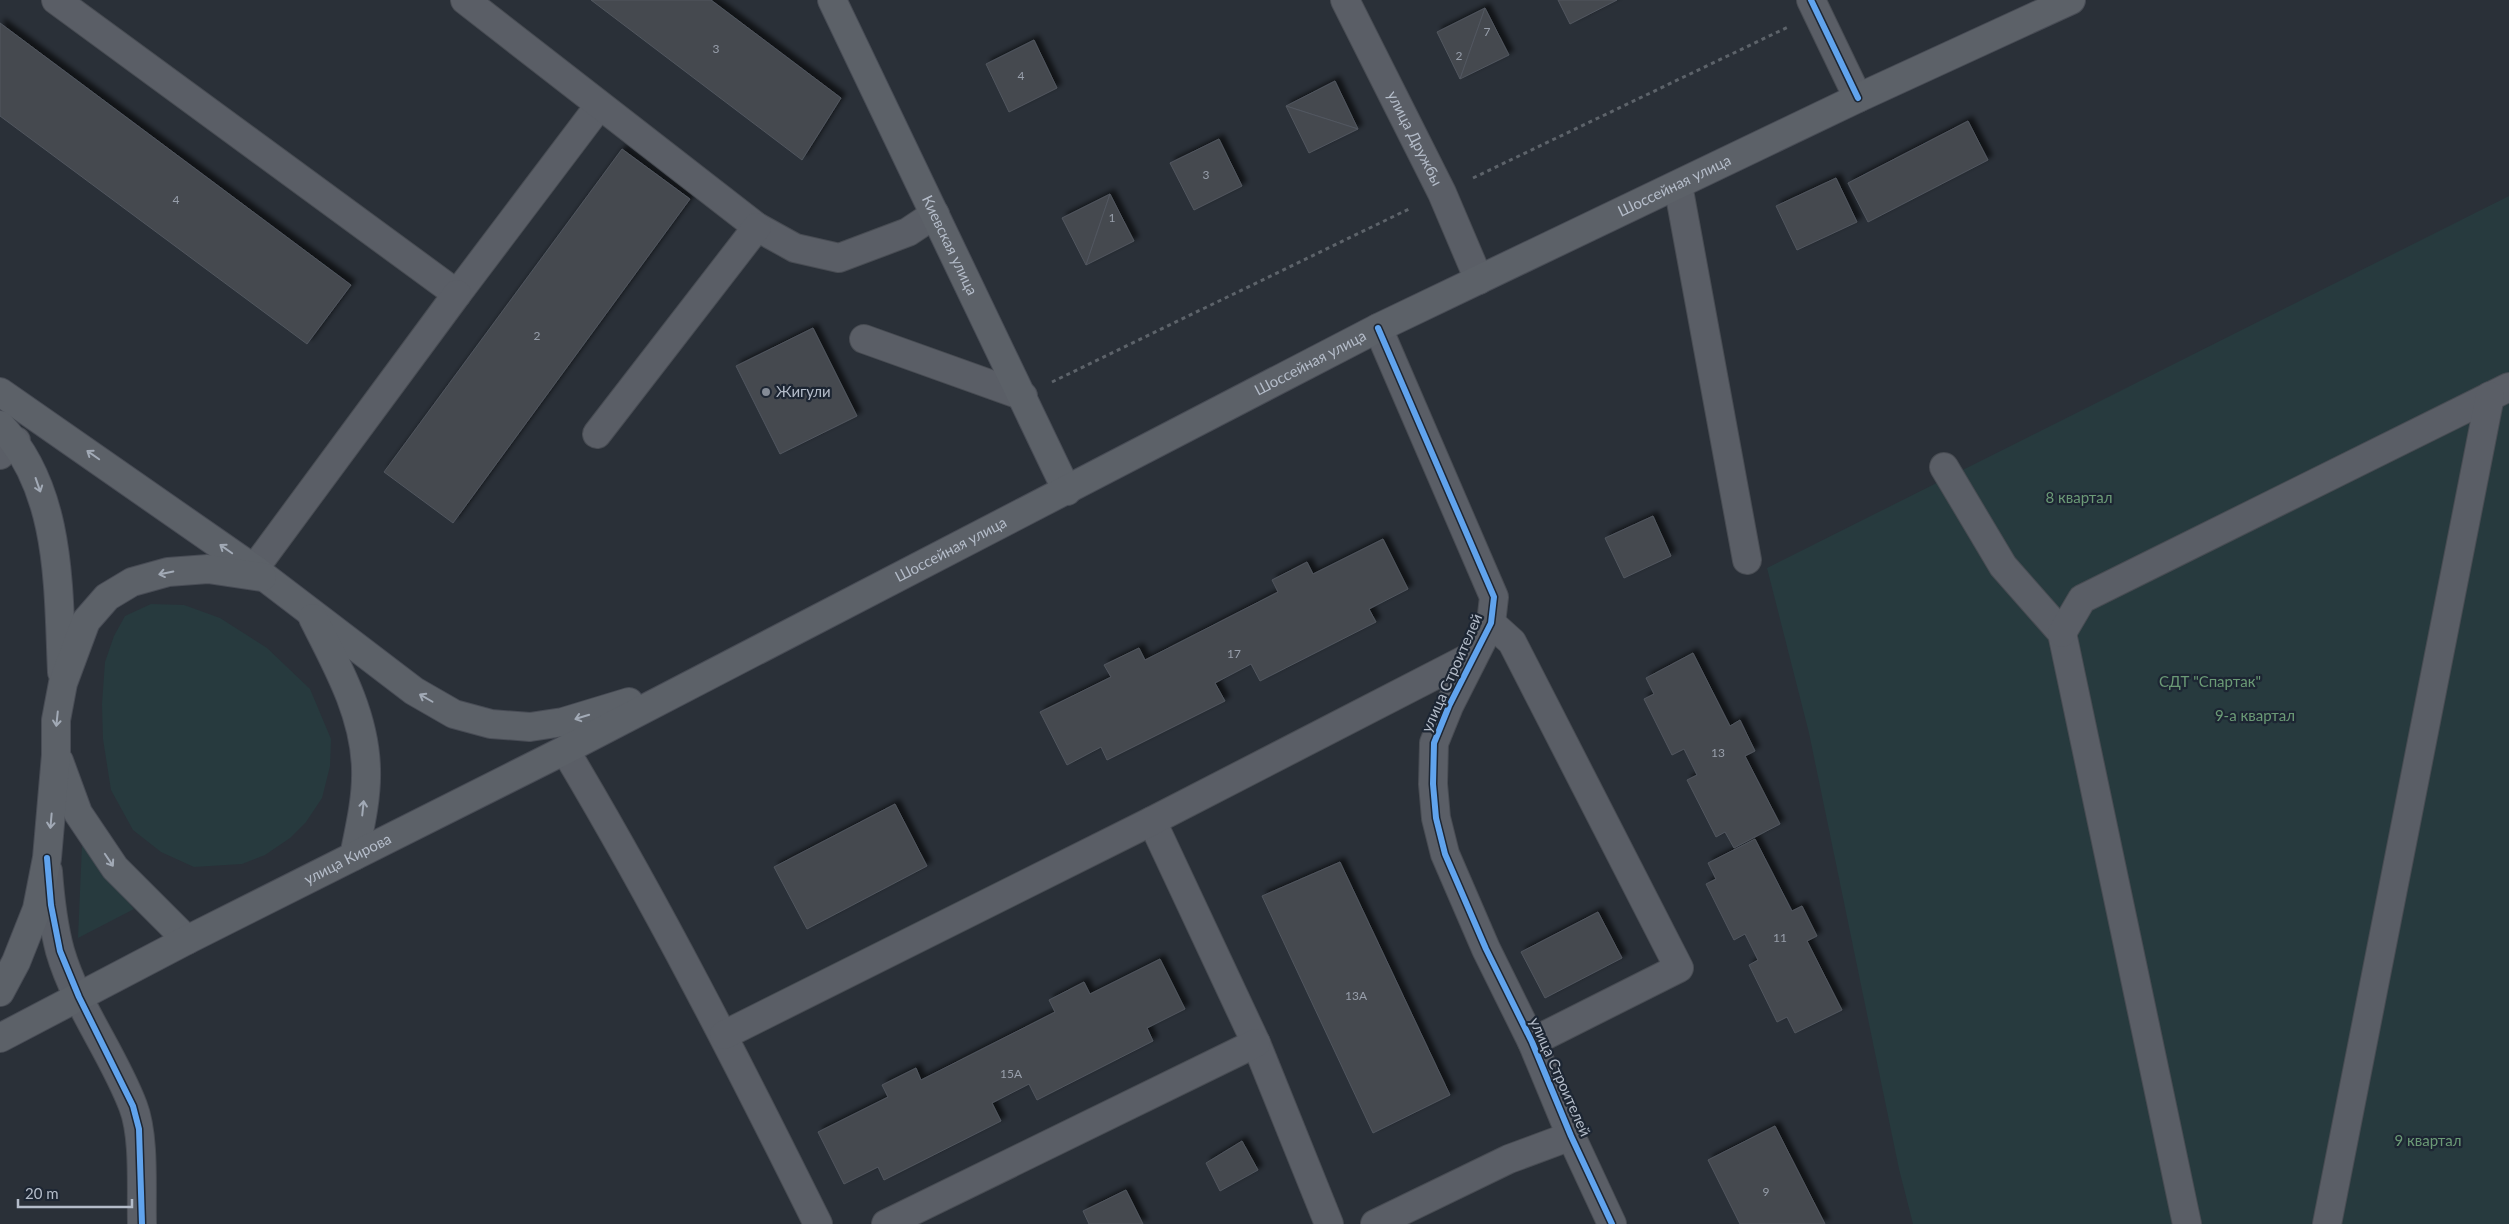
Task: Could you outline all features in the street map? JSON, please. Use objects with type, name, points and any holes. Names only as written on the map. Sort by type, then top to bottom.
[{"type":"main road","name":"Киевская улица","points":[[832,0],[1067,491]]},
{"type":"main road","name":"Шоссейная улица","points":[[695,682],[1067,491],[1378,328],[1858,98],[2071,0]]},
{"type":"main road","points":[[0,392],[260,573],[414,691],[454,714],[491,724],[530,727],[563,722],[695,682]]},
{"type":"main road","points":[[5,440],[36,479],[49,521],[57,569],[63,683]]},
{"type":"main road","points":[[0,992],[16,962],[36,909],[47,858],[56,755],[56,720],[63,683],[86,621],[107,597],[132,582],[168,572],[208,569],[260,573]]},
{"type":"main road","points":[[310,611],[340,671],[360,724],[366,768],[362,813],[354,856]]},
{"type":"main road","name":"улица Кирова","points":[[0,1038],[186,940],[565,750],[695,682]]},
{"type":"main road","points":[[56,755],[78,813],[115,868],[186,940]]},
{"type":"street","points":[[56,0],[457,294]]},
{"type":"street","points":[[465,0],[757,227],[795,248],[839,258],[908,232],[936,214]]},
{"type":"street","name":"улица Дружбы","points":[[1345,0],[1442,194],[1479,280]]},
{"type":"street","points":[[1811,0],[1858,98]]},
{"type":"street","points":[[260,573],[457,294],[599,106]]},
{"type":"street","points":[[1678,185],[1747,560]]},
{"type":"street","points":[[597,434],[757,227]]},
{"type":"street","name":"улица Строителей","points":[[1378,328],[1494,597],[1491,623],[1474,655],[1434,743],[1433,784],[1436,818],[1445,854],[1486,949],[1532,1042],[1571,1136],[1612,1224]]},
{"type":"street","points":[[864,339],[1023,396]]},
{"type":"street","points":[[2062,633],[2082,599],[2500,391]]},
{"type":"street","points":[[2326,1224],[2500,391]]},
{"type":"street","points":[[1944,467],[2003,566],[2062,633],[2188,1224]]},
{"type":"street","points":[[1491,623],[1512,642],[1679,968],[1532,1042]]},
{"type":"street","points":[[724,1035],[1152,821],[1474,655]]},
{"type":"street","points":[[565,750],[616,835],[724,1035],[818,1224]]},
{"type":"street","points":[[1152,821],[1256,1043],[1329,1224]]},
{"type":"street","points":[[47,858],[51,905],[60,951],[79,997],[133,1106],[139,1129],[142,1224]]},
{"type":"street","points":[[886,1224],[1256,1043]]},
{"type":"street","points":[[1375,1224],[1509,1158],[1571,1136]]},
{"type":"green space","name":"СДТ \"Спартак\"","points":[[2509,196],[2509,1224],[1913,1224],[1899,1169],[1809,733],[1767,568]]},
{"type":"green space","points":[[151,604],[184,605],[220,618],[267,648],[310,689],[331,739],[330,766],[322,798],[306,822],[290,838],[265,855],[242,864],[194,867],[161,852],[133,830],[111,790],[103,739],[102,704],[105,662],[114,636],[125,616]]},
{"type":"green space","points":[[82,845],[134,909],[78,938]]},
{"type":"building","points":[[591,0],[711,0],[841,98],[802,160]]},
{"type":"building","points":[[1558,0],[1617,0],[1570,24]]},
{"type":"building","points":[[1485,8],[1460,79],[1437,32]]},
{"type":"building","points":[[1485,8],[1509,55],[1460,79]]},
{"type":"building","points":[[0,23],[351,285],[307,344],[0,116]]},
{"type":"building","points":[[1034,40],[1057,88],[1009,112],[986,64]]},
{"type":"building","points":[[1335,81],[1358,129],[1286,106]]},
{"type":"building","points":[[1286,106],[1358,129],[1309,153]]},
{"type":"building","points":[[1968,121],[1988,160],[1868,222],[1848,183]]},
{"type":"building","points":[[1219,139],[1242,186],[1194,210],[1170,163]]},
{"type":"building","points":[[622,149],[690,199],[453,523],[384,472]]},
{"type":"building","points":[[1836,178],[1857,222],[1797,250],[1776,206]]},
{"type":"building","points":[[1110,194],[1086,265],[1062,218]]},
{"type":"building","points":[[1110,194],[1134,241],[1086,265]]},
{"type":"building","points":[[813,328],[857,416],[780,454],[736,366]]},
{"type":"building","points":[[1653,516],[1671,556],[1624,578],[1605,538]]},
{"type":"building","points":[[1383,539],[1408,589],[1369,609],[1376,622],[1260,681],[1251,664],[1215,683],[1225,701],[1107,760],[1101,747],[1067,765],[1040,712],[1111,677],[1104,665],[1139,648],[1145,660],[1278,592],[1272,580],[1307,562],[1313,574]]},
{"type":"building","points":[[1693,653],[1730,726],[1740,720],[1755,751],[1745,756],[1780,824],[1734,848],[1725,832],[1716,837],[1687,780],[1697,775],[1684,749],[1672,755],[1644,699],[1654,694],[1646,678]]},
{"type":"building","points":[[895,804],[927,866],[807,929],[774,867]]},
{"type":"building","points":[[1755,839],[1792,911],[1802,906],[1817,936],[1807,941],[1842,1010],[1795,1033],[1787,1017],[1777,1022],[1749,965],[1758,960],[1745,934],[1734,940],[1706,884],[1716,879],[1708,863]]},
{"type":"building","points":[[1340,862],[1450,1095],[1373,1133],[1262,896]]},
{"type":"building","points":[[1598,912],[1622,958],[1545,998],[1521,952]]},
{"type":"building","points":[[1160,959],[1185,1009],[1147,1028],[1153,1041],[1037,1100],[1029,1084],[992,1103],[1001,1121],[884,1180],[878,1167],[844,1184],[818,1132],[888,1097],[882,1085],[916,1068],[921,1080],[1055,1012],[1049,1000],[1084,982],[1090,994]]},
{"type":"building","points":[[1775,1126],[1825,1224],[1740,1224],[1708,1160]]},
{"type":"building","points":[[1242,1141],[1258,1170],[1220,1191],[1206,1163]]},
{"type":"building","points":[[1126,1190],[1143,1224],[1089,1224],[1083,1211]]},
{"type":"cycle path","points":[[1811,0],[1858,98]]},
{"type":"cycle path","points":[[1378,328],[1494,597],[1491,623],[1449,706],[1434,743],[1433,784],[1436,818],[1445,854],[1486,949],[1532,1042],[1571,1136],[1612,1224]]},
{"type":"cycle path","points":[[47,858],[51,905],[60,951],[79,997],[133,1106],[139,1129],[142,1224]]},
{"type":"place","name":"Жигули","points":[[766,392]]},
{"type":"park label","name":"8 квартал","points":[[2079,498]]},
{"type":"park label","name":"9-а квартал","points":[[2255,716]]},
{"type":"park label","name":"9 квартал","points":[[2428,1141]]}]
